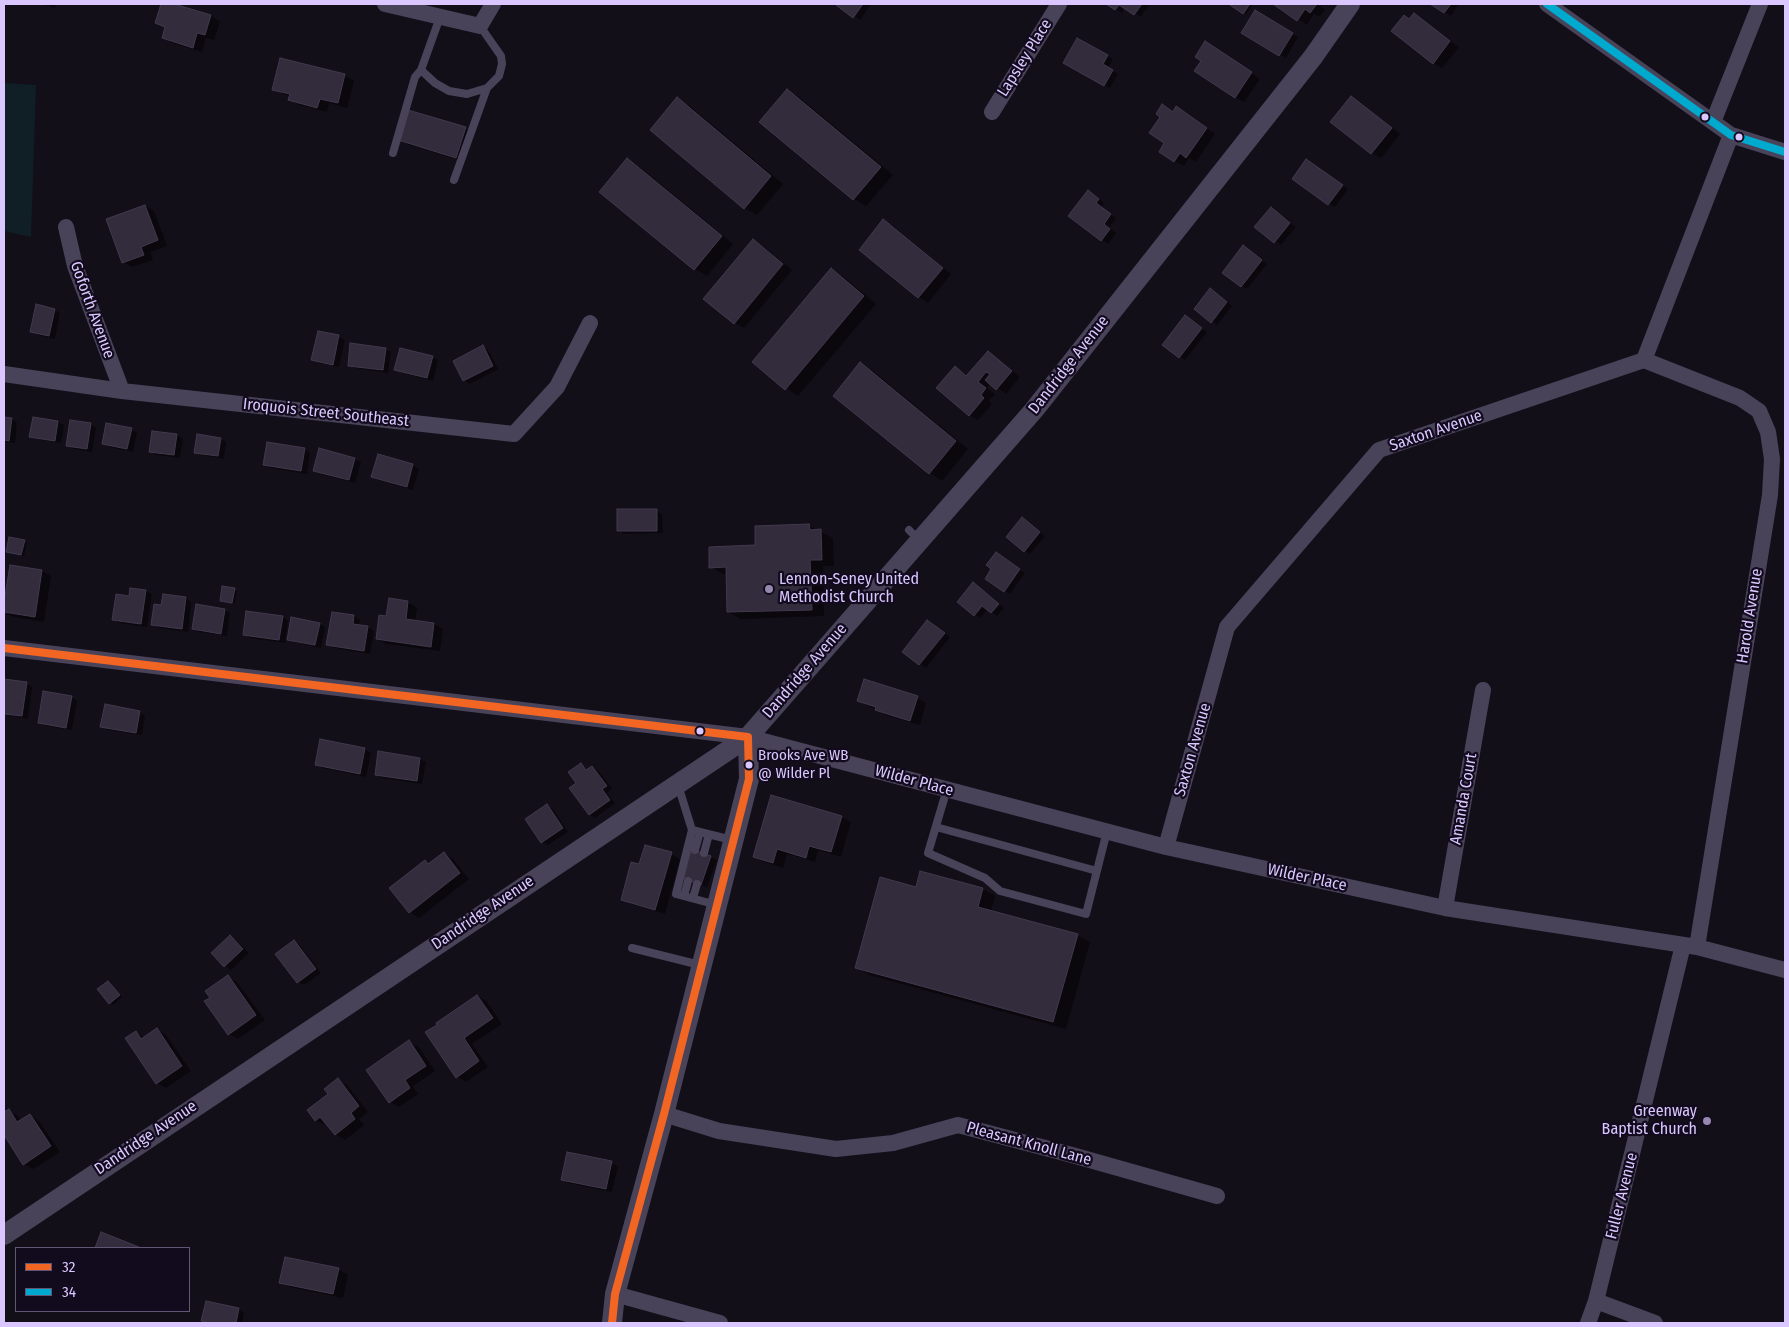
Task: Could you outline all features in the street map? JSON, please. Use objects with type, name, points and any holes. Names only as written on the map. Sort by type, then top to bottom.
[{"type":"street","points":[[385,4],[431,11],[480,26],[493,4]]},
{"type":"street","name":"Lapsley Place","points":[[992,112],[1059,4]]},
{"type":"street","name":"Dandridge Avenue","points":[[4,1235],[748,737],[914,535],[1034,410],[1313,57],[1350,4]]},
{"type":"street","points":[[1547,4],[1731,135],[1785,152]]},
{"type":"street","points":[[1713,122],[1760,4]]},
{"type":"street","points":[[1644,360],[1731,135]]},
{"type":"street","name":"Goforth Avenue","points":[[66,227],[75,266],[122,391]]},
{"type":"street","name":"Iroquois Street Southeast","points":[[4,374],[122,391],[514,434],[557,387],[590,323]]},
{"type":"street","name":"Saxton Avenue","points":[[1166,847],[1227,627],[1379,450],[1644,360]]},
{"type":"street","name":"Harold Avenue","points":[[1644,360],[1740,398],[1759,412],[1768,432],[1772,459],[1770,495],[1690,946]]},
{"type":"street","name":"Wilder Place","points":[[4,648],[748,737],[1166,847],[1445,908],[1690,946],[1785,970]]},
{"type":"street","name":"Amanda Court","points":[[1445,908],[1483,690]]},
{"type":"street","points":[[612,1323],[615,1294],[664,1114],[749,779],[748,737]]},
{"type":"street","name":"Fuller Avenue","points":[[1588,1323],[1596,1301],[1690,946]]},
{"type":"street","name":"Pleasant Knoll Lane","points":[[664,1114],[720,1131],[836,1149],[893,1143],[958,1125],[1217,1196]]},
{"type":"street","points":[[615,1294],[720,1323]]},
{"type":"street","points":[[1596,1301],[1655,1323]]},
{"type":"lane","points":[[393,153],[415,78],[421,70],[431,11]]},
{"type":"lane","points":[[454,180],[487,88],[498,76],[502,64],[501,56],[480,26]]},
{"type":"lane","points":[[421,70],[435,83],[449,90],[467,94],[487,88]]},
{"type":"lane","points":[[677,784],[696,831],[695,850]]},
{"type":"lane","points":[[947,789],[928,853],[985,878],[1000,891],[1076,912],[1086,914],[1107,832]]},
{"type":"lane","points":[[936,827],[1097,870]]},
{"type":"lane","points":[[696,831],[734,840]]},
{"type":"lane","points":[[696,831],[676,894],[717,904]]},
{"type":"lane","points":[[704,853],[709,834]]},
{"type":"lane","points":[[684,896],[688,881]]},
{"type":"lane","points":[[693,898],[697,884]]},
{"type":"lane","points":[[632,948],[702,965]]},
{"type":"shaded area","points":[[4,83],[36,85],[31,237],[4,231]]},
{"type":"building","points":[[161,4],[174,4],[211,15],[205,35],[197,33],[193,48],[162,38],[165,27],[155,23]]},
{"type":"building","points":[[837,4],[863,4],[853,18]]},
{"type":"building","points":[[1106,4],[1142,4],[1134,15],[1119,5],[1115,10]]},
{"type":"building","points":[[1230,4],[1250,4],[1243,14]]},
{"type":"building","points":[[1273,4],[1317,4],[1310,13],[1305,9],[1297,21]]},
{"type":"building","points":[[1430,4],[1451,4],[1444,13]]},
{"type":"building","points":[[1255,10],[1293,33],[1279,56],[1241,33]]},
{"type":"building","points":[[1414,13],[1450,41],[1433,64],[1391,31],[1404,15],[1409,19]]},
{"type":"building","points":[[1077,38],[1108,55],[1103,64],[1113,70],[1104,86],[1063,63]]},
{"type":"building","points":[[1205,41],[1252,72],[1235,98],[1194,71],[1201,61],[1195,57]]},
{"type":"building","points":[[280,58],[345,74],[338,103],[320,99],[317,108],[288,100],[290,94],[272,90]]},
{"type":"building","points":[[787,89],[881,167],[853,200],[759,122]]},
{"type":"building","points":[[1351,96],[1392,128],[1371,154],[1330,122]]},
{"type":"building","points":[[677,97],[771,176],[744,209],[650,130]]},
{"type":"building","points":[[1162,104],[1173,112],[1176,106],[1207,128],[1186,158],[1180,153],[1174,162],[1159,152],[1164,143],[1149,133],[1160,117],[1156,114]]},
{"type":"building","points":[[408,110],[466,127],[456,158],[398,140]]},
{"type":"building","points":[[627,158],[722,236],[694,270],[599,192]]},
{"type":"building","points":[[1306,159],[1343,185],[1328,205],[1292,179]]},
{"type":"building","points":[[1088,190],[1099,199],[1096,203],[1111,214],[1104,224],[1110,229],[1101,241],[1068,216]]},
{"type":"building","points":[[145,205],[158,240],[141,247],[144,255],[122,263],[106,219]]},
{"type":"building","points":[[1271,207],[1290,223],[1274,243],[1254,227]]},
{"type":"building","points":[[883,219],[943,268],[918,298],[859,250]]},
{"type":"building","points":[[753,239],[783,264],[734,324],[703,299]]},
{"type":"building","points":[[1243,245],[1262,260],[1241,287],[1222,273]]},
{"type":"building","points":[[831,268],[864,296],[785,390],[752,362]]},
{"type":"building","points":[[1210,288],[1227,302],[1211,323],[1194,309]]},
{"type":"building","points":[[36,304],[55,309],[49,336],[30,332]]},
{"type":"building","points":[[1185,315],[1202,328],[1179,358],[1162,345]]},
{"type":"building","points":[[318,331],[339,335],[333,365],[311,360]]},
{"type":"building","points":[[350,343],[386,348],[383,370],[348,366]]},
{"type":"building","points":[[483,345],[493,366],[463,381],[453,361]]},
{"type":"building","points":[[400,348],[433,356],[427,378],[394,370]]},
{"type":"building","points":[[988,351],[1012,371],[996,390],[985,380],[990,374],[986,372],[978,382],[986,388],[981,395],[984,398],[969,416],[936,388],[955,366],[966,376]]},
{"type":"building","points":[[860,362],[956,441],[929,474],[833,396]]},
{"type":"building","points":[[4,417],[12,418],[9,441],[4,440]]},
{"type":"building","points":[[33,417],[58,421],[55,441],[29,437]]},
{"type":"building","points":[[70,420],[91,423],[87,449],[66,446]]},
{"type":"building","points":[[106,423],[132,428],[127,449],[102,444]]},
{"type":"building","points":[[152,431],[177,434],[174,455],[149,452]]},
{"type":"building","points":[[197,434],[221,438],[218,456],[194,453]]},
{"type":"building","points":[[267,442],[305,448],[301,471],[263,465]]},
{"type":"building","points":[[319,448],[355,458],[349,480],[313,471]]},
{"type":"building","points":[[378,454],[413,464],[407,487],[371,477]]},
{"type":"building","points":[[617,509],[657,509],[657,531],[617,531]]},
{"type":"building","points":[[1022,517],[1040,532],[1024,552],[1006,537]]},
{"type":"building","name":"Lennon-Seney United Methodist Church","points":[[809,524],[810,530],[821,529],[822,560],[810,560],[812,610],[727,612],[726,567],[709,568],[709,547],[755,545],[755,526]]},
{"type":"building","points":[[9,537],[25,540],[21,555],[6,552]]},
{"type":"building","points":[[996,552],[1020,569],[1004,592],[985,579],[991,569],[986,565]]},
{"type":"building","points":[[10,565],[42,570],[35,617],[4,612]]},
{"type":"building","points":[[973,582],[999,604],[991,613],[982,606],[974,616],[957,602]]},
{"type":"building","points":[[222,586],[235,588],[232,603],[220,601]]},
{"type":"building","points":[[130,588],[146,590],[141,624],[112,620],[116,594],[129,596]]},
{"type":"building","points":[[163,594],[186,597],[182,629],[151,625],[154,604],[161,605]]},
{"type":"building","points":[[389,598],[408,601],[406,619],[434,623],[431,647],[376,639],[379,615],[386,616]]},
{"type":"building","points":[[196,604],[225,609],[221,634],[192,629]]},
{"type":"building","points":[[246,611],[283,616],[279,640],[243,635]]},
{"type":"building","points":[[332,612],[354,615],[353,624],[368,626],[364,651],[326,645]]},
{"type":"building","points":[[291,617],[320,623],[315,645],[287,640]]},
{"type":"building","points":[[927,620],[945,633],[919,665],[902,652]]},
{"type":"building","points":[[4,679],[27,682],[22,716],[4,714]]},
{"type":"building","points":[[864,679],[918,696],[910,721],[875,710],[876,707],[857,701]]},
{"type":"building","points":[[43,691],[72,696],[66,728],[38,723]]},
{"type":"building","points":[[105,704],[140,711],[136,733],[100,727]]},
{"type":"building","points":[[320,739],[365,748],[360,774],[315,765]]},
{"type":"building","points":[[378,751],[420,758],[417,781],[375,775]]},
{"type":"building","points":[[581,763],[586,770],[592,766],[607,786],[602,789],[610,800],[589,815],[569,788],[576,783],[568,772]]},
{"type":"building","points":[[771,795],[842,816],[831,852],[809,846],[806,858],[777,849],[773,863],[753,857]]},
{"type":"building","points":[[547,804],[563,828],[541,843],[525,819]]},
{"type":"building","points":[[645,845],[672,852],[655,910],[621,900],[631,862],[639,864]]},
{"type":"building","points":[[692,849],[711,856],[701,885],[681,878]]},
{"type":"building","points":[[444,852],[460,873],[409,913],[389,888],[425,860],[428,864]]},
{"type":"building","points":[[920,871],[983,888],[978,907],[1078,934],[1053,1022],[855,968],[880,877],[916,887]]},
{"type":"building","points":[[230,935],[243,949],[224,967],[211,953]]},
{"type":"building","points":[[294,940],[316,969],[297,983],[275,954]]},
{"type":"building","points":[[228,975],[256,1015],[228,1035],[204,1001],[210,998],[205,991]]},
{"type":"building","points":[[108,981],[120,995],[109,1004],[97,989]]},
{"type":"building","points":[[477,995],[493,1018],[464,1038],[479,1061],[456,1078],[425,1032]]},
{"type":"building","points":[[157,1028],[182,1066],[156,1084],[125,1038],[136,1031],[141,1039]]},
{"type":"building","points":[[409,1040],[426,1066],[405,1080],[410,1088],[389,1103],[366,1070]]},
{"type":"building","points":[[338,1078],[359,1106],[351,1113],[355,1119],[335,1135],[320,1117],[315,1121],[307,1110],[328,1094],[324,1089]]},
{"type":"building","points":[[9,1109],[17,1122],[30,1114],[51,1146],[23,1165],[4,1135],[4,1112]]},
{"type":"building","points":[[567,1152],[612,1161],[606,1189],[561,1180]]},
{"type":"building","points":[[101,1232],[139,1247],[95,1247]]},
{"type":"building","points":[[285,1257],[339,1268],[333,1294],[279,1283]]},
{"type":"building","points":[[206,1301],[239,1308],[236,1323],[201,1321]]},
{"type":"transit line","name":"34","points":[[1547,4],[1731,135],[1785,152]]},
{"type":"transit line","name":"32","points":[[4,648],[748,737],[749,779],[664,1114],[615,1294],[612,1323]]},
{"type":"place","name":"Lennon-Seney United Methodist Church","points":[[769,589]]},
{"type":"place","name":"Brooks Ave WB @ Wilder Pl","points":[[749,765]]},
{"type":"place","name":"Greenway Baptist Church","points":[[1707,1121]]}]
